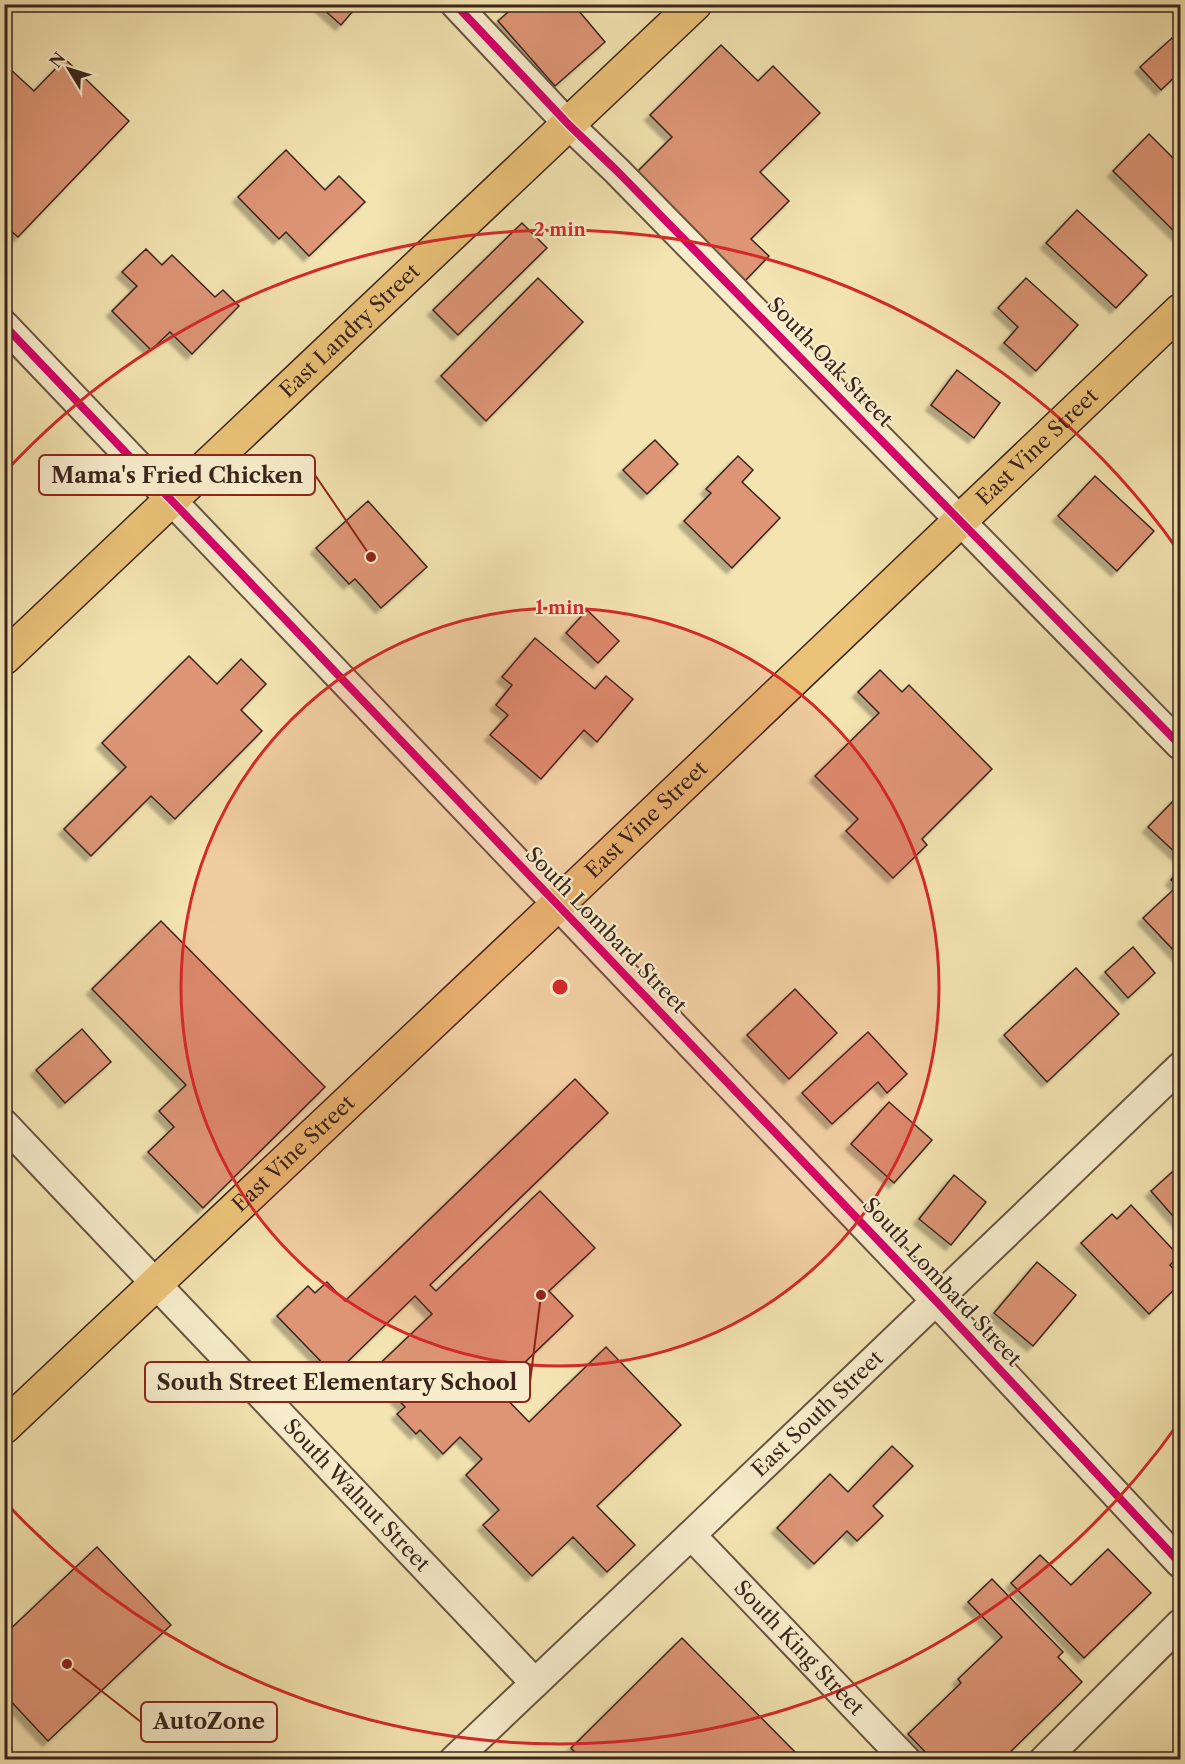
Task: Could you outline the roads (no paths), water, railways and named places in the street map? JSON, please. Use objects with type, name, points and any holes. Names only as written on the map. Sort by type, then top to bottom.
[{"type":"highway","name":"East Landry Street","points":[[4,658],[695,4]]},
{"type":"highway","name":"East Vine Street","points":[[4,1427],[557,905],[1180,311]]},
{"type":"street","name":"South Oak Street","points":[[455,4],[569,125],[618,171],[1180,745]]},
{"type":"street","name":"South Lombard Street","points":[[4,325],[936,1300],[1180,1563]]},
{"type":"street","name":"East South Street","points":[[454,1760],[1180,1067]]},
{"type":"street","name":"South Walnut Street","points":[[4,1125],[535,1683]]},
{"type":"street","name":"South King Street","points":[[691,1535],[906,1760]]},
{"type":"street","points":[[1044,1760],[1180,1624]]},
{"type":"place","name":"Mama's Fried Chicken","points":[[371,557]]},
{"type":"place","name":"South Street Elementary School","points":[[541,1295]]},
{"type":"place","name":"AutoZone","points":[[67,1664]]}]
